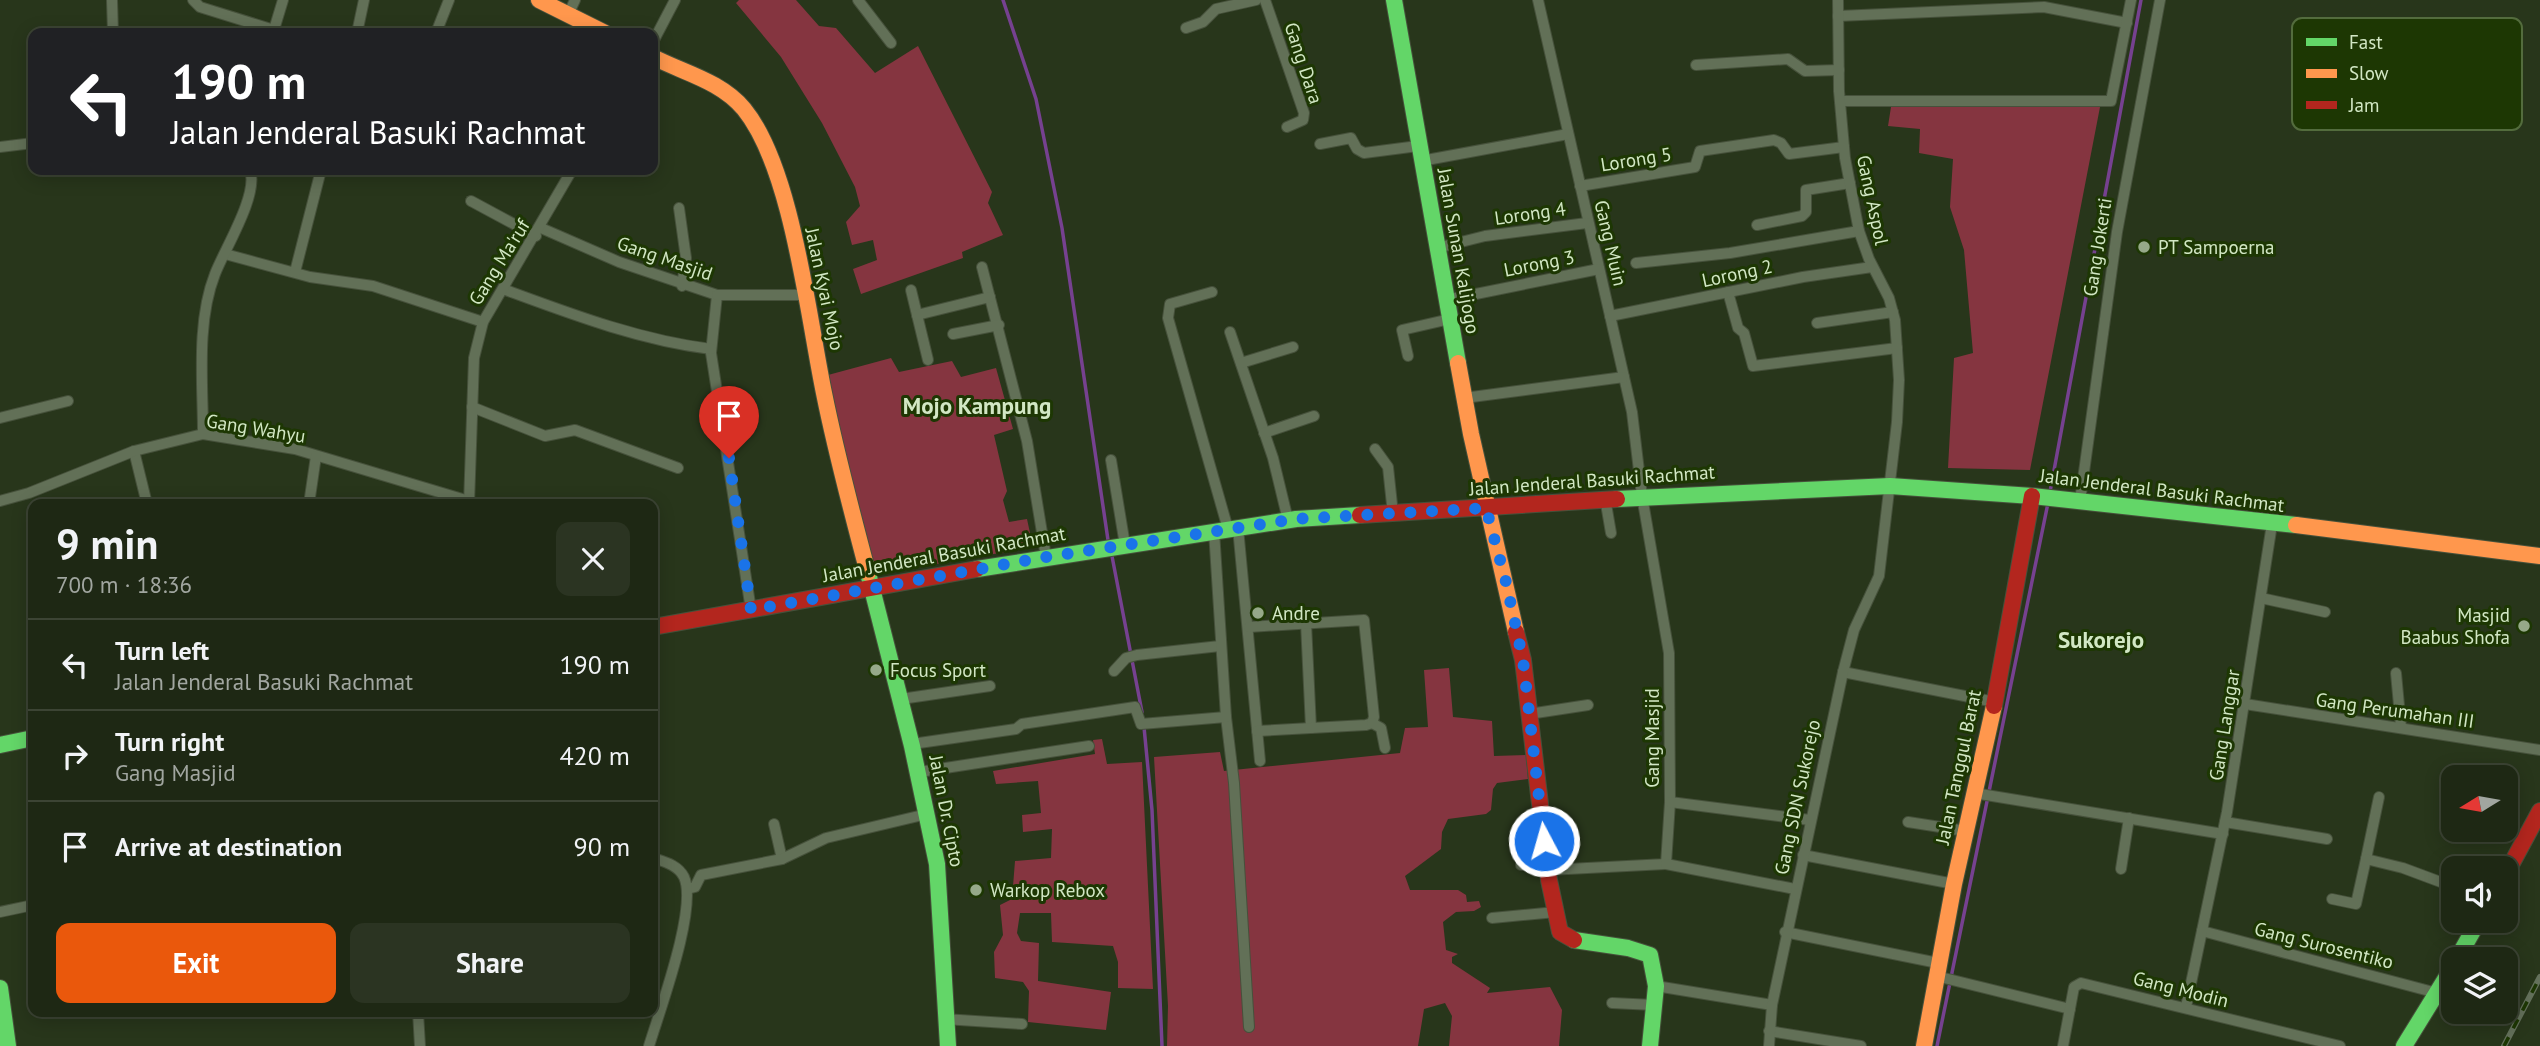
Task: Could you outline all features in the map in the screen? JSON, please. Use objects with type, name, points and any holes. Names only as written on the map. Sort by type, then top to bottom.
[{"type":"main road","points":[[539,0],[571,7],[598,28]]},
{"type":"main road","name":"Jalan Sunan Kalijogo","points":[[1394,0],[1464,398],[1486,508],[1523,660],[1556,912]]},
{"type":"main road","name":"Jalan Kyai Mojo","points":[[658,59],[719,85],[732,94],[757,129],[776,172],[806,295],[825,398],[870,589]]},
{"type":"main road","name":"Jalan Jenderal Basuki Rachmat","points":[[658,626],[1046,557],[1288,520],[1605,498],[1890,486],[2072,500],[2540,556]]},
{"type":"main road","name":"Jalan Tanggul Barat","points":[[1924,1046],[1954,884],[1966,831],[1981,794],[1994,702],[2033,496]]},
{"type":"main road","name":"Jalan Dr. Cipto","points":[[870,589],[919,772],[938,867],[942,914],[944,1018],[948,1046]]},
{"type":"main road","points":[[0,745],[28,739]]},
{"type":"main road","points":[[2516,856],[2540,811]]},
{"type":"main road","points":[[1556,912],[1560,932],[1565,937],[1631,947],[1650,956],[1656,986],[1650,1046]]},
{"type":"main road","points":[[2404,1046],[2441,986]]},
{"type":"main road","points":[[0,988],[8,1046]]},
{"type":"street","points":[[112,0],[113,28]]},
{"type":"street","points":[[192,0],[200,7],[264,28]]},
{"type":"street","points":[[274,28],[283,0]]},
{"type":"street","points":[[358,28],[364,0]]},
{"type":"street","points":[[438,28],[449,0]]},
{"type":"street","points":[[658,32],[675,0]]},
{"type":"street","points":[[858,0],[891,43]]},
{"type":"street","points":[[1186,28],[1203,22],[1216,9],[1255,0]]},
{"type":"street","name":"Gang Dara","points":[[1265,0],[1304,113],[1303,120],[1287,127]]},
{"type":"street","name":"Gang Muin","points":[[1538,0],[1632,412],[1642,496]]},
{"type":"street","name":"Gang Aspol","points":[[1838,0],[1840,101],[1850,183],[1859,231],[1893,312],[1897,348],[1897,422],[1890,486]]},
{"type":"street","points":[[1840,101],[2111,101],[2131,0]]},
{"type":"street","name":"Gang Jokerti","points":[[2072,500],[2116,232],[2160,0]]},
{"type":"street","points":[[1838,16],[2044,7],[2127,23]]},
{"type":"street","points":[[1696,65],[1788,59],[1805,71],[1839,70]]},
{"type":"street","points":[[1320,144],[1351,138],[1357,149],[1364,153],[1420,154],[1568,134]]},
{"type":"street","name":"Lorong 5","points":[[1580,186],[1695,167],[1700,151],[1774,140],[1781,143],[1789,154],[1844,147]]},
{"type":"street","points":[[0,148],[28,144]]},
{"type":"street","points":[[203,434],[205,321],[214,276],[241,222],[251,175]]},
{"type":"street","points":[[295,272],[320,175]]},
{"type":"street","name":"Gang Ma'ruf","points":[[469,499],[474,358],[482,322],[538,232],[569,175]]},
{"type":"street","points":[[1757,225],[1802,216],[1806,212],[1806,190],[1850,183]]},
{"type":"street","name":"Gang Masjid","points":[[471,201],[538,232],[682,286],[717,295],[711,349],[751,610]]},
{"type":"street","points":[[679,208],[686,258],[682,286]]},
{"type":"street","name":"Lorong 4","points":[[1437,248],[1485,236],[1587,223]]},
{"type":"street","points":[[1636,263],[1730,253],[1859,231]]},
{"type":"street","points":[[225,254],[295,272],[373,286],[482,322]]},
{"type":"street","points":[[982,267],[1027,441],[1046,557]]},
{"type":"street","name":"Lorong 2","points":[[1610,316],[1872,267]]},
{"type":"street","name":"Lorong 3","points":[[1446,300],[1599,269]]},
{"type":"street","points":[[503,289],[565,312],[669,344],[711,349]]},
{"type":"street","points":[[911,290],[928,360]]},
{"type":"street","points":[[1212,292],[1171,304],[1167,311],[1227,530],[1249,627],[1260,761]]},
{"type":"street","points":[[1728,292],[1753,366],[1897,348]]},
{"type":"street","points":[[717,295],[806,295]]},
{"type":"street","points":[[917,315],[990,297]]},
{"type":"street","points":[[1817,323],[1893,312]]},
{"type":"street","points":[[1408,356],[1402,330],[1450,319]]},
{"type":"street","points":[[953,334],[999,325]]},
{"type":"street","points":[[1230,332],[1264,433],[1288,520]]},
{"type":"street","points":[[1241,363],[1293,347]]},
{"type":"street","points":[[1464,398],[1624,377]]},
{"type":"street","points":[[0,418],[68,401]]},
{"type":"street","points":[[472,407],[545,436],[575,430],[678,468]]},
{"type":"street","points":[[1264,433],[1314,416]]},
{"type":"street","name":"Gang Wahyu","points":[[31,499],[134,451],[203,434],[316,456],[456,499]]},
{"type":"street","points":[[1375,449],[1388,467],[1393,514]]},
{"type":"street","points":[[134,451],[146,499]]},
{"type":"street","points":[[310,499],[316,456]]},
{"type":"street","points":[[1111,460],[1124,545]]},
{"type":"street","name":"Gang SDN Sukorejo","points":[[1769,1046],[1772,1005],[1786,932],[1843,672],[1854,630],[1879,576],[1890,486]]},
{"type":"street","name":"Gang Masjid","points":[[1642,496],[1669,653],[1670,802],[1666,864]]},
{"type":"street","points":[[1605,498],[1611,533]]},
{"type":"street","name":"Gang Wahyu","points":[[0,501],[28,499]]},
{"type":"street","name":"Gang Langgar","points":[[2186,1007],[2223,834],[2272,524]]},
{"type":"street","points":[[1227,530],[1220,646],[1234,783],[1249,1027]]},
{"type":"street","points":[[2261,598],[2325,612]]},
{"type":"street","points":[[1249,627],[1364,620],[1374,717],[1372,723]]},
{"type":"street","points":[[1306,623],[1311,728]]},
{"type":"street","points":[[1114,671],[1131,656],[1220,646]]},
{"type":"street","points":[[1843,672],[1994,702]]},
{"type":"street","points":[[2396,673],[2401,727]]},
{"type":"street","points":[[901,699],[990,686]]},
{"type":"street","name":"Gang Perumahan III","points":[[2245,704],[2540,750]]},
{"type":"street","points":[[1530,713],[1588,705]]},
{"type":"street","points":[[912,744],[1016,729],[1022,724],[1135,707],[1146,723],[1226,717]]},
{"type":"street","points":[[1257,732],[1372,723],[1381,728],[1385,748]]},
{"type":"street","points":[[919,772],[1089,746]]},
{"type":"street","points":[[1981,794],[2223,834]]},
{"type":"street","points":[[2332,899],[2356,904],[2379,797]]},
{"type":"street","points":[[1670,802],[1810,820]]},
{"type":"street","points":[[687,889],[695,887],[701,875],[782,859],[826,838],[927,814]]},
{"type":"street","points":[[2121,869],[2129,818]]},
{"type":"street","points":[[1908,822],[1966,831]]},
{"type":"street","points":[[2225,822],[2327,839]]},
{"type":"street","points":[[774,824],[782,859]]},
{"type":"street","points":[[1803,855],[1954,884]]},
{"type":"street","points":[[2366,859],[2403,868],[2441,882]]},
{"type":"street","points":[[658,860],[675,866],[683,876],[687,889],[687,912],[658,1014]]},
{"type":"street","points":[[1521,865],[1548,867],[1666,864],[1795,889]]},
{"type":"street","points":[[0,912],[28,906]]},
{"type":"street","points":[[1492,918],[1556,912]]},
{"type":"street","name":"Gang Surosentiko","points":[[2202,931],[2437,993]]},
{"type":"street","points":[[1786,932],[1939,972],[1958,982],[2070,1009]]},
{"type":"street","name":"Gang Modin","points":[[2063,1046],[2074,987],[2078,983],[2340,1046]]},
{"type":"street","points":[[1656,986],[1772,1005]]},
{"type":"street","points":[[1612,1003],[1654,1004]]},
{"type":"street","points":[[418,1017],[420,1046]]},
{"type":"street","points":[[649,1046],[657,1017]]},
{"type":"street","points":[[944,1018],[1021,1024]]},
{"type":"street","points":[[1769,1031],[1861,1046]]},
{"type":"shaded area","points":[[739,0],[796,0],[819,26],[836,28],[875,73],[918,46],[992,192],[988,203],[1003,235],[962,252],[963,258],[861,294],[853,269],[877,260],[873,240],[852,245],[846,222],[860,206],[855,187],[822,123],[781,57],[736,3]]},
{"type":"shaded area","points":[[1891,107],[2100,107],[2030,470],[1948,468],[1954,358],[1973,353],[1964,250],[1950,207],[1953,159],[1919,153],[1920,129],[1888,126]]},
{"type":"shaded area","points":[[891,358],[899,372],[952,361],[961,377],[996,368],[1013,429],[994,435],[1007,491],[1003,500],[1009,522],[1027,519],[1033,547],[875,573],[870,566],[828,375]]},
{"type":"shaded area","points":[[1449,668],[1453,717],[1492,721],[1494,756],[1526,755],[1528,779],[1497,783],[1493,789],[1491,810],[1486,814],[1448,819],[1442,832],[1441,849],[1405,876],[1410,890],[1458,890],[1466,895],[1467,902],[1479,901],[1481,907],[1474,911],[1456,912],[1443,922],[1446,950],[1458,954],[1452,957],[1452,963],[1490,988],[1487,993],[1550,987],[1562,1010],[1559,1046],[1449,1046],[1452,1016],[1445,1003],[1424,1009],[1418,1046],[1167,1046],[1168,1006],[1154,757],[1220,752],[1224,771],[1400,753],[1405,728],[1428,727],[1424,670]]},
{"type":"shaded area","points":[[1102,739],[1107,764],[1142,762],[1153,989],[1118,988],[1118,962],[1113,946],[1052,942],[1051,913],[1020,913],[1017,933],[1021,941],[1039,943],[1038,981],[1111,992],[1106,1030],[1028,1022],[1029,991],[1023,982],[995,978],[994,952],[1003,935],[1000,905],[1012,899],[1015,861],[1051,858],[1052,829],[1023,832],[1022,815],[1041,813],[1038,781],[996,784],[993,771],[1095,754],[1093,740]]},
{"type":"waterway","points":[[1003,0],[1036,99],[1062,228],[1108,540]]},
{"type":"waterway","points":[[2050,492],[2141,0]]},
{"type":"waterway","points":[[1937,1046],[2048,503]]},
{"type":"waterway","points":[[1111,551],[1142,712]]},
{"type":"waterway","points":[[1144,727],[1152,810],[1162,1046]]},
{"type":"railway","points":[[2504,1046],[2540,977]]},
{"type":"traffic: fast","points":[[1394,0],[1458,363]]},
{"type":"traffic: fast","points":[[1617,499],[1890,486],[2032,496],[2296,525]]},
{"type":"traffic: fast","points":[[977,569],[1296,519],[1360,515]]},
{"type":"traffic: fast","points":[[868,573],[912,746],[937,864],[948,1046]]},
{"type":"traffic: fast","points":[[0,745],[28,739]]},
{"type":"traffic: fast","points":[[2464,947],[2472,933]]},
{"type":"traffic: fast","points":[[1574,940],[1628,948],[1650,955],[1656,986],[1650,1046]]},
{"type":"traffic: fast","points":[[2404,1046],[2441,986]]},
{"type":"traffic: fast","points":[[0,988],[8,1046]]},
{"type":"traffic: slow","points":[[539,0],[595,28]]},
{"type":"traffic: slow","points":[[658,59],[702,78],[735,99],[761,135],[786,204],[796,244],[829,416],[868,573]]},
{"type":"traffic: slow","points":[[1458,363],[1471,434],[1516,632]]},
{"type":"traffic: slow","points":[[2296,525],[2540,556]]},
{"type":"traffic: slow","points":[[1924,1046],[1954,884],[1994,706]]},
{"type":"traffic: jam","points":[[1994,706],[2032,496]]},
{"type":"traffic: jam","points":[[1360,515],[1617,499]]},
{"type":"traffic: jam","points":[[658,626],[977,569]]},
{"type":"traffic: jam","points":[[1516,632],[1523,660],[1549,880],[1560,932],[1574,940]]},
{"type":"traffic: jam","points":[[2516,856],[2540,811]]},
{"type":"place","name":"PT Sampoerna","points":[[2144,247]]},
{"type":"place","name":"Andre","points":[[1258,613]]},
{"type":"place","name":"Masjid Baabus Shofa","points":[[2524,626]]},
{"type":"place","name":"Focus Sport","points":[[876,670]]},
{"type":"place","name":"Warkop Rebox","points":[[976,890]]},
{"type":"district","name":"Mojo Kampung","points":[[977,405]]},
{"type":"district","name":"Sukorejo","points":[[2101,639]]},
{"type":"route","points":[[729,458],[751,610],[1046,557],[1296,519],[1486,508],[1523,660],[1544,841]]}]
